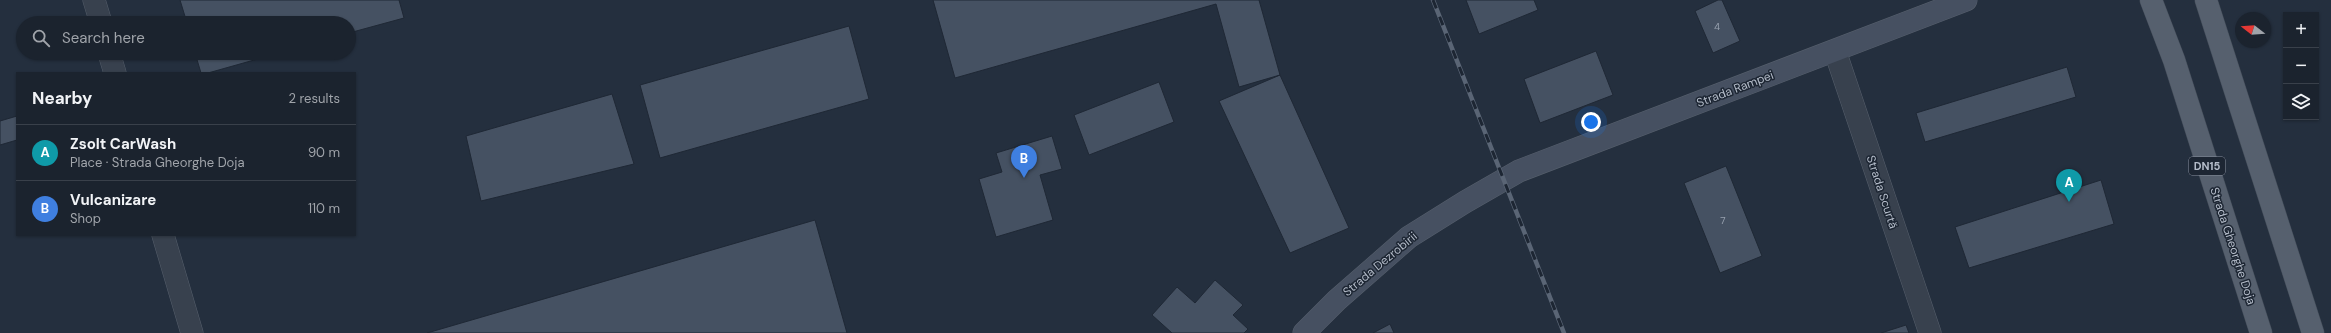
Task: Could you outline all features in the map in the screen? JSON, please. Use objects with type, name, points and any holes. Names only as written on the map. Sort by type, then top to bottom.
[{"type":"main road","name":"Strada Rampei","points":[[1505,180],[1519,171],[1966,0]]},
{"type":"main road","name":"Strada Gheorghe Doja","points":[[2152,0],[2174,60],[2261,333]]},
{"type":"main road","points":[[2206,0],[2313,333]]},
{"type":"main road","name":"Strada Dezrobirii","points":[[1304,333],[1337,300],[1409,237],[1465,202],[1505,180]]},
{"type":"street","points":[[94,0],[99,16]]},
{"type":"street","name":"Strada Scurtă","points":[[1835,51],[1930,333]]},
{"type":"street","points":[[112,60],[115,72]]},
{"type":"street","points":[[163,236],[192,333]]},
{"type":"building","points":[[180,0],[399,0],[404,18],[356,31],[356,16],[185,16]]},
{"type":"building","points":[[933,0],[1259,0],[1280,75],[1239,87],[1216,4],[955,78]]},
{"type":"building","points":[[1466,0],[1534,0],[1538,10],[1479,34]]},
{"type":"building","points":[[1718,0],[1722,0],[1740,41],[1713,53],[1695,11]]},
{"type":"building","points":[[849,26],[869,99],[660,158],[640,85]]},
{"type":"building","points":[[1596,51],[1613,95],[1540,123],[1524,79]]},
{"type":"building","points":[[197,60],[254,60],[212,72],[201,72]]},
{"type":"building","points":[[2067,67],[2076,97],[1925,142],[1916,113]]},
{"type":"building","points":[[1280,75],[1349,228],[1290,253],[1219,101]]},
{"type":"building","points":[[1159,82],[1174,122],[1089,155],[1074,115]]},
{"type":"building","points":[[612,94],[634,164],[481,201],[466,136]]},
{"type":"building","points":[[16,116],[16,140],[0,145],[0,121]]},
{"type":"building","points":[[1052,136],[1062,169],[1040,175],[1053,220],[996,237],[979,179],[1002,172],[996,153]]},
{"type":"building","points":[[1726,166],[1762,256],[1720,273],[1684,183]]},
{"type":"building","points":[[2101,180],[2114,224],[1969,268],[1955,227]]},
{"type":"building","points":[[815,220],[847,333],[427,333]]},
{"type":"building","points":[[1215,280],[1243,305],[1233,315],[1248,329],[1244,333],[1172,333],[1152,315],[1177,287],[1195,303]]},
{"type":"building","points":[[1390,324],[1394,333],[1373,333]]},
{"type":"building","points":[[1906,325],[1909,333],[1881,333]]},
{"type":"railway","points":[[1433,0],[1564,333]]},
{"type":"place","name":"Vulcanizare","points":[[1024,178]]},
{"type":"place","name":"Zsolt CarWash","points":[[2069,202]]}]
